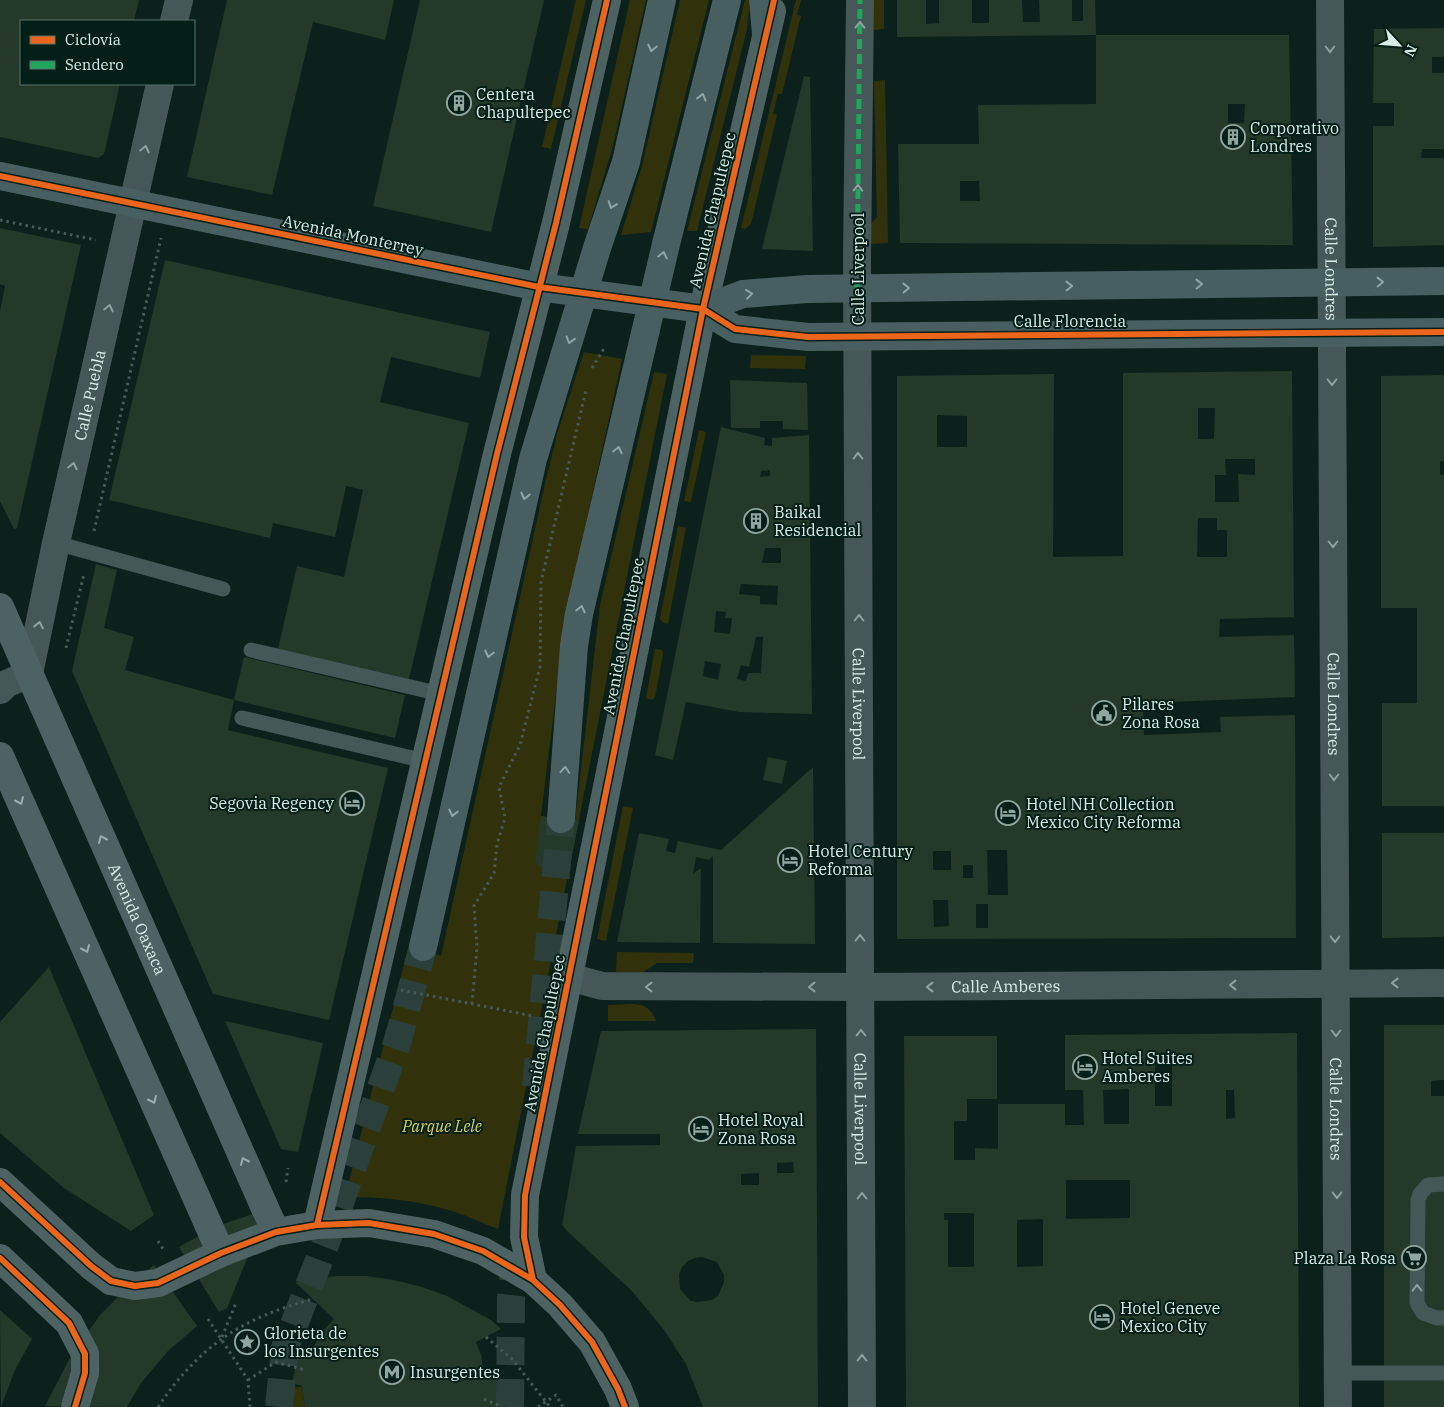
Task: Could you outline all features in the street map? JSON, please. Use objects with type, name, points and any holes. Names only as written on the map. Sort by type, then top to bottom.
[{"type":"main road","points":[[317,1225],[497,454],[540,287],[607,0]]},
{"type":"main road","points":[[423,947],[533,459],[626,162],[662,0]]},
{"type":"main road","points":[[561,819],[574,646],[579,614],[652,302],[727,0]]},
{"type":"main road","points":[[763,0],[766,34]]},
{"type":"main road","name":"Avenida Chapultepec","points":[[533,1280],[524,1237],[526,1194],[703,309],[774,0]]},
{"type":"main road","name":"Avenida Monterrey","points":[[0,176],[540,287],[703,309]]},
{"type":"main road","points":[[703,309],[743,294],[807,289],[1444,281]]},
{"type":"main road","name":"Calle Florencia","points":[[703,309],[735,329],[808,336],[1444,332]]},
{"type":"main road","name":"Avenida Oaxaca","points":[[0,607],[276,1232]]},
{"type":"main road","points":[[0,756],[221,1253]]},
{"type":"main road","points":[[0,1182],[91,1266],[111,1281],[135,1286],[158,1283],[221,1253],[276,1232],[317,1225],[369,1223],[434,1234],[483,1251],[533,1280],[560,1305],[592,1342],[618,1389],[625,1407]]},
{"type":"main road","points":[[0,1258],[69,1323],[85,1354],[85,1372],[75,1407]]},
{"type":"street","points":[[174,20],[179,0]]},
{"type":"street","name":"Calle Liverpool","points":[[860,0],[858,336],[862,1407]]},
{"type":"street","name":"Calle Londres","points":[[1330,0],[1338,1407]]},
{"type":"street","name":"Calle Puebla","points":[[30,674],[56,543],[160,85]]},
{"type":"street","points":[[0,690],[6,684],[30,674]]},
{"type":"street","name":"Calle Amberes","points":[[569,977],[602,986],[861,987],[1444,983]]},
{"type":"lane","points":[[56,543],[224,589]]},
{"type":"lane","points":[[252,650],[441,694]]},
{"type":"lane","points":[[242,718],[425,761]]},
{"type":"lane","points":[[1444,1184],[1428,1185],[1420,1194],[1418,1200],[1417,1303],[1423,1313],[1429,1316],[1444,1318]]},
{"type":"lane","points":[[1338,1373],[1444,1373]]},
{"type":"path","points":[[0,220],[96,240],[105,198]]},
{"type":"path","points":[[65,653],[167,210]]},
{"type":"path","points":[[591,369],[605,347],[596,345]]},
{"type":"path","points":[[472,1004],[478,946],[474,906],[494,873],[497,844],[505,818],[499,787],[520,745],[540,667],[541,582],[587,388]]},
{"type":"path","points":[[398,990],[540,1018]]},
{"type":"path","points":[[288,1168],[288,1174]]},
{"type":"path","points":[[158,1407],[190,1366],[221,1338],[247,1322],[270,1312],[314,1299]]},
{"type":"path","points":[[221,1338],[236,1303]]},
{"type":"path","points":[[208,1318],[248,1380],[250,1407]]},
{"type":"path","points":[[486,1337],[512,1359],[550,1407]]},
{"type":"path","points":[[248,1380],[276,1362],[304,1370]]},
{"type":"path","points":[[538,1407],[556,1395],[563,1407]]},
{"type":"path","points":[[484,1400],[502,1407]]},
{"type":"green space","points":[[576,0],[586,0],[551,149],[542,147]]},
{"type":"green space","points":[[630,0],[646,0],[613,146],[588,229],[579,228]]},
{"type":"green space","points":[[680,0],[709,0],[651,232],[621,235],[642,166]]},
{"type":"green space","points":[[745,0],[750,0],[747,29],[697,231],[687,231]]},
{"type":"green space","points":[[796,0],[801,0],[797,15],[801,16],[782,94],[778,94],[773,113],[777,115],[751,224],[745,229],[741,228]]},
{"type":"green space","points":[[873,0],[884,0],[884,29],[874,30]]},
{"type":"green space","points":[[885,80],[888,243],[870,244],[870,225],[877,217],[874,81]]},
{"type":"green space","name":"Parque Lele","points":[[584,352],[622,359],[571,592],[541,816],[575,821],[600,605],[654,372],[667,374],[498,1229],[443,1208],[415,1202],[387,1198],[345,1197],[409,945],[441,956],[546,479],[558,431]]},
{"type":"green space","points":[[751,355],[806,356],[805,369],[750,368]]},
{"type":"green space","points":[[699,430],[706,432],[691,502],[684,501]]},
{"type":"green space","points":[[678,526],[686,528],[668,624],[663,623],[660,619]]},
{"type":"green space","points":[[655,649],[662,650],[663,654],[655,697],[652,700],[646,698]]},
{"type":"green space","points":[[623,806],[633,808],[606,941],[597,939]]},
{"type":"green space","points":[[617,952],[694,953],[693,963],[657,963],[642,973],[616,972]]},
{"type":"green space","points":[[637,1004],[643,1006],[653,1014],[656,1021],[608,1021],[608,1005]]},
{"type":"green space","points":[[285,1387],[302,1387],[305,1407],[288,1407]]},
{"type":"building","points":[[0,0],[139,0],[134,20],[20,20],[20,85],[120,85],[104,154],[98,158],[0,137]]},
{"type":"building","points":[[227,0],[394,0],[385,40],[313,22],[272,195],[187,177]]},
{"type":"building","name":"Centera Chapultepec","points":[[420,0],[544,0],[491,232],[373,206]]},
{"type":"building","points":[[897,0],[926,0],[926,24],[939,23],[939,0],[972,0],[972,23],[989,23],[989,0],[1022,0],[1023,22],[1040,22],[1039,0],[1072,0],[1072,21],[1083,21],[1083,0],[1095,0],[1096,35],[897,37]]},
{"type":"building","points":[[1444,28],[1444,57],[1432,57],[1432,73],[1444,73],[1444,149],[1422,149],[1421,158],[1444,158],[1444,245],[1373,247],[1373,126],[1394,126],[1394,103],[1373,103],[1374,29]]},
{"type":"building","points":[[1096,35],[1289,35],[1293,245],[900,243],[898,144],[979,144],[978,105],[1096,104]],"holes":[[[1228,104],[1245,104],[1244,123],[1228,123]],[[960,181],[979,181],[980,201],[960,201]]]},
{"type":"building","points":[[804,76],[810,77],[813,251],[762,249]]},
{"type":"building","points":[[0,228],[81,245],[17,528],[14,529],[0,501],[0,311],[5,286],[0,284]]},
{"type":"building","points":[[165,260],[490,332],[480,378],[391,357],[380,402],[469,423],[409,679],[278,649],[297,566],[344,577],[363,490],[346,486],[335,537],[273,523],[270,538],[109,500]]},
{"type":"building","points":[[1292,371],[1294,617],[1220,619],[1219,637],[1294,635],[1295,697],[1143,703],[1144,735],[1221,732],[1220,717],[1295,715],[1296,938],[897,939],[897,376],[1054,374],[1053,557],[1123,556],[1123,373]],"holes":[[[1198,408],[1215,408],[1214,439],[1198,439]],[[937,415],[967,416],[967,447],[937,447]],[[1225,459],[1255,459],[1255,475],[1238,474],[1239,502],[1215,502],[1215,475],[1226,475]],[[1198,518],[1217,518],[1217,530],[1227,530],[1227,557],[1197,557]],[[987,850],[1007,850],[1008,895],[988,895]],[[933,851],[951,851],[951,870],[933,870]],[[963,865],[973,865],[973,878],[963,878]],[[933,900],[948,900],[949,926],[934,927]],[[976,904],[988,904],[988,928],[976,928]]]},
{"type":"building","points":[[1444,375],[1444,461],[1440,461],[1440,475],[1444,475],[1444,806],[1382,806],[1382,703],[1417,703],[1417,608],[1381,608],[1381,376]]},
{"type":"building","points":[[730,380],[807,383],[808,430],[783,429],[783,421],[760,421],[760,428],[731,428]]},
{"type":"building","points":[[721,427],[765,438],[764,445],[772,446],[772,438],[809,435],[812,714],[739,712],[686,702],[673,760],[655,755]],"holes":[[[770,470],[770,476],[760,477],[761,471]],[[765,548],[781,548],[781,563],[762,563]],[[741,584],[778,586],[777,605],[760,604],[760,596],[739,594]],[[716,611],[726,612],[725,618],[732,618],[730,634],[714,632]],[[756,637],[763,637],[761,673],[748,673],[746,681],[737,679],[741,665],[749,667]],[[705,661],[721,664],[718,680],[703,676]]]},
{"type":"building","points":[[96,564],[117,570],[104,628],[134,637],[125,670],[234,700],[228,730],[388,768],[329,1020],[213,994],[72,671]]},
{"type":"building","points":[[244,657],[405,695],[395,738],[234,700]]},
{"type":"building","points":[[768,757],[787,761],[782,784],[763,780]]},
{"type":"building","points":[[813,767],[815,944],[713,943],[713,856],[709,860],[696,857],[693,874],[701,868],[700,943],[617,942],[639,833],[669,839],[666,851],[675,853],[678,841],[721,850]]},
{"type":"building","points":[[541,816],[579,821],[571,861],[562,872],[555,874],[547,873],[535,862]]},
{"type":"building","points":[[1382,833],[1444,833],[1444,937],[1382,938]]},
{"type":"building","points":[[49,967],[154,1215],[131,1231],[64,1188],[0,1133],[0,1022]]},
{"type":"building","points":[[225,1021],[323,1043],[298,1152],[281,1149]]},
{"type":"building","name":"Plaza La Rosa","points":[[1384,1025],[1444,1025],[1444,1080],[1431,1081],[1431,1096],[1444,1096],[1444,1407],[1384,1407]]},
{"type":"building","points":[[816,1029],[818,1407],[703,1407],[686,1364],[664,1330],[632,1291],[562,1225],[576,1146],[660,1145],[660,1134],[578,1134],[601,1031]],"holes":[[[793,1162],[794,1173],[777,1173],[777,1163]],[[759,1173],[759,1185],[741,1185],[741,1174]],[[702,1257],[717,1262],[724,1275],[724,1282],[718,1296],[712,1300],[691,1301],[680,1289],[679,1274],[682,1267],[688,1261]]]},
{"type":"building","points":[[1297,1033],[1299,1407],[906,1407],[904,1036],[997,1036],[997,1099],[967,1099],[967,1121],[954,1121],[954,1160],[975,1160],[975,1148],[998,1149],[998,1104],[1065,1104],[1065,1125],[1084,1125],[1083,1090],[1065,1090],[1065,1035]],"holes":[[[1155,1064],[1172,1064],[1172,1106],[1155,1106]],[[1129,1089],[1129,1124],[1104,1124],[1103,1090]],[[1226,1090],[1234,1090],[1235,1118],[1226,1119]],[[1066,1180],[1130,1180],[1130,1218],[1066,1219]],[[944,1213],[974,1213],[974,1267],[948,1267],[948,1220],[944,1220]],[[1043,1219],[1043,1266],[1017,1267],[1017,1220]]]},
{"type":"building","points":[[267,1209],[227,1308],[219,1312],[179,1247],[215,1227]]},
{"type":"building","points":[[154,1265],[197,1326],[168,1351],[141,1383],[127,1407],[45,1406],[71,1356],[100,1315],[134,1281]]},
{"type":"building","points":[[338,1276],[366,1276],[422,1287],[447,1296],[491,1320],[501,1329],[476,1342],[481,1355],[485,1378],[503,1380],[497,1407],[305,1407],[302,1386],[292,1383],[299,1352],[310,1354],[321,1333],[334,1319],[295,1282]]},
{"type":"building","points":[[0,1310],[32,1339],[15,1370],[1,1407]]},
{"type":"tunnel","points":[[536,1087],[561,819]]},
{"type":"tunnel","points":[[279,1407],[285,1348],[326,1242],[398,1040],[423,947]]},
{"type":"tunnel","points":[[510,1407],[511,1299],[517,1246]]},
{"type":"marked path","points":[[857,289],[860,0]]},
{"type":"cycle path","points":[[317,1225],[497,454],[556,223],[607,0]]},
{"type":"cycle path","points":[[533,1280],[524,1237],[525,1195],[703,309],[774,0]]},
{"type":"cycle path","points":[[0,176],[539,287],[703,309],[735,329],[808,337],[1444,332]]},
{"type":"cycle path","points":[[0,1182],[91,1266],[111,1281],[135,1286],[158,1283],[221,1253],[276,1232],[317,1225],[369,1223],[434,1234],[483,1251],[533,1280],[560,1305],[592,1342],[618,1389],[625,1407]]},
{"type":"cycle path","points":[[0,1258],[69,1323],[85,1354],[85,1373],[75,1407]]},
{"type":"place","name":"Centera Chapultepec","points":[[459,103]]},
{"type":"place","name":"Corporativo Londres","points":[[1233,137]]},
{"type":"place","name":"Baikal Residencial","points":[[756,521]]},
{"type":"place","name":"Pilares Zona Rosa","points":[[1104,713]]},
{"type":"place","name":"Segovia Regency","points":[[352,803]]},
{"type":"place","name":"Hotel NH Collection Mexico City Reforma","points":[[1008,813]]},
{"type":"place","name":"Hotel Century Reforma","points":[[790,860]]},
{"type":"place","name":"Hotel Suites Amberes","points":[[1085,1067]]},
{"type":"place","name":"Hotel Royal Zona Rosa","points":[[701,1129]]},
{"type":"place","name":"Plaza La Rosa","points":[[1414,1258]]},
{"type":"place","name":"Hotel Geneve Mexico City","points":[[1102,1317]]},
{"type":"place","name":"Glorieta de los Insurgentes","points":[[247,1342]]},
{"type":"place","name":"Insurgentes","points":[[392,1372]]}]
